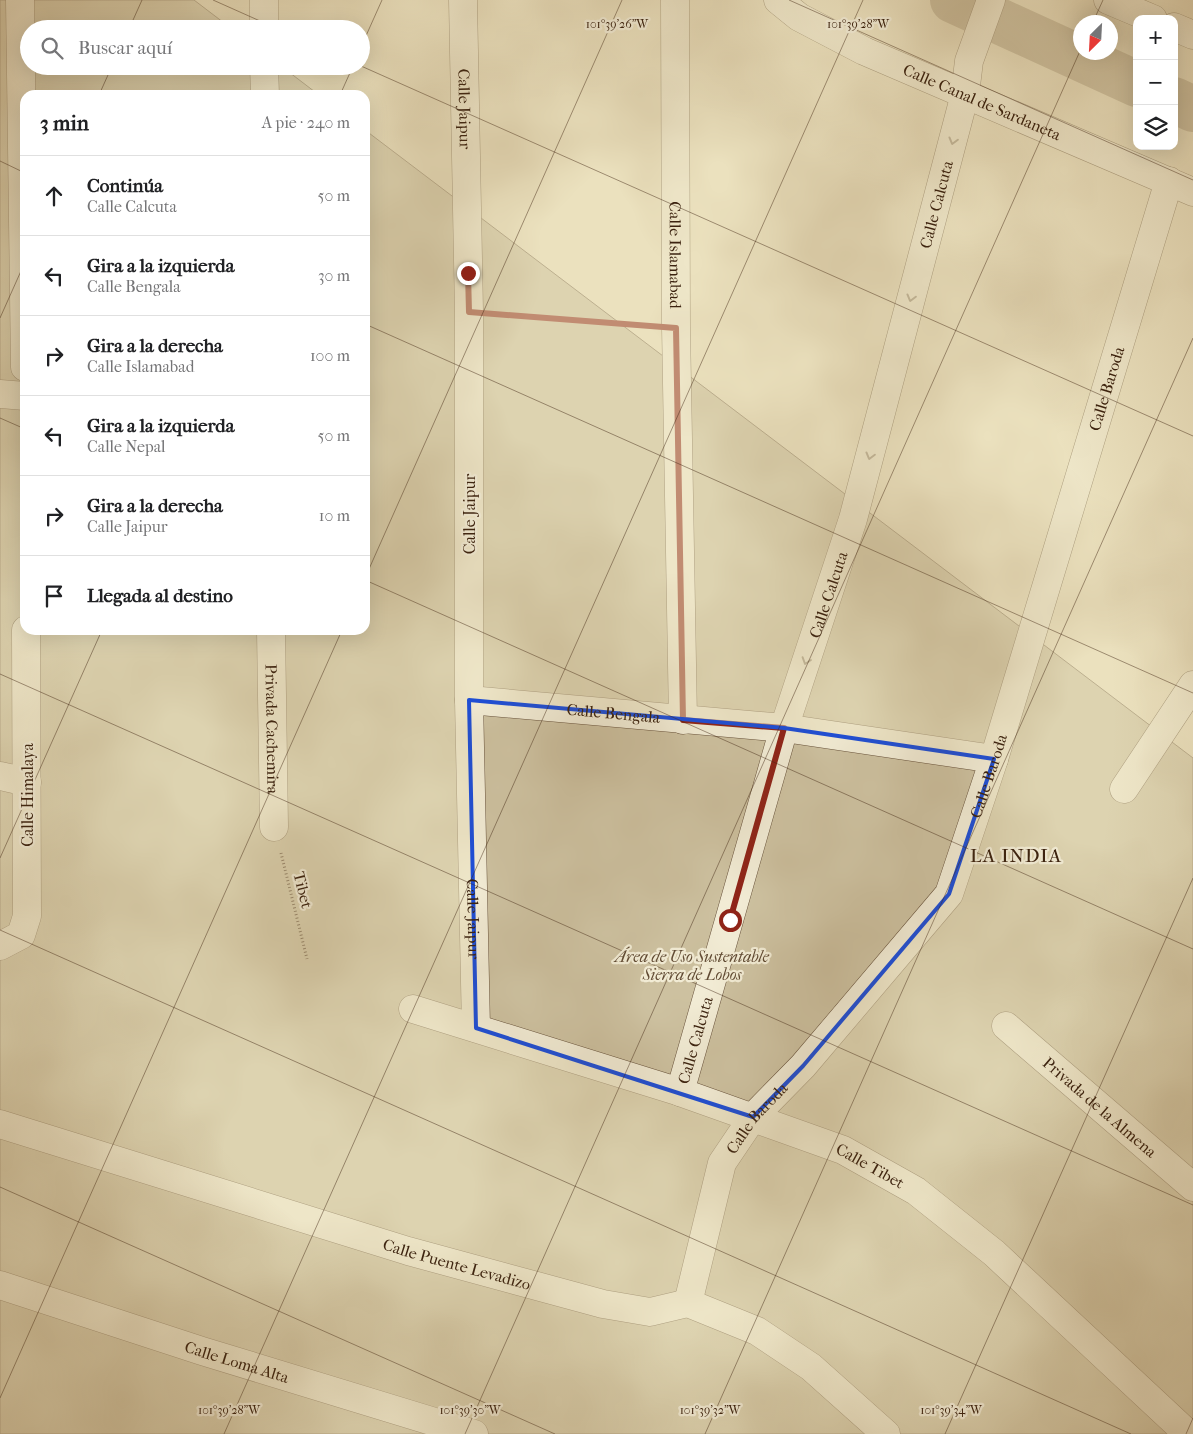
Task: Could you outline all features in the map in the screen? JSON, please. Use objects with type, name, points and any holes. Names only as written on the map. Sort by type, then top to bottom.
[{"type":"street","points":[[20,0],[20,20]]},
{"type":"street","points":[[264,0],[264,20]]},
{"type":"street","name":"Calle Jaipur","points":[[463,0],[469,312],[470,700],[476,1028]]},
{"type":"street","name":"Calle Islamabad","points":[[675,0],[676,328],[683,720]]},
{"type":"street","name":"Calle Canal de Sardaneta","points":[[778,0],[799,17],[864,52],[1181,186]]},
{"type":"street","name":"Calle Calcuta","points":[[680,1092],[784,728],[853,519],[965,94],[969,62],[992,0]]},
{"type":"street","points":[[1108,0],[1144,15]]},
{"type":"street","points":[[1178,29],[1193,35]]},
{"type":"street","points":[[21,75],[21,90]]},
{"type":"street","points":[[264,75],[265,90]]},
{"type":"street","name":"Calle Baroda","points":[[688,1303],[722,1163],[753,1117],[804,1066],[949,894],[1181,186]]},
{"type":"street","points":[[0,394],[20,396]]},
{"type":"street","name":"Calle Himalaya","points":[[0,946],[21,935],[27,916],[26,635]]},
{"type":"street","name":"Privada Cachemira","points":[[271,635],[274,827]]},
{"type":"street","points":[[1124,789],[1193,684]]},
{"type":"street","name":"Calle Bengala","points":[[470,700],[784,728],[994,759]]},
{"type":"street","points":[[0,776],[27,782]]},
{"type":"street","name":"Calle Tibet","points":[[413,1009],[680,1092],[843,1150],[916,1191],[994,1253],[1188,1434]]},
{"type":"street","name":"Privada de la Almena","points":[[1006,1026],[1193,1188]]},
{"type":"street","name":"Calle Puente Levadizo","points":[[0,1124],[408,1251],[603,1304],[650,1312],[688,1303]]},
{"type":"street","name":"Calle Loma Alta","points":[[0,1285],[202,1351],[474,1434]]},
{"type":"street","points":[[688,1303],[758,1331],[811,1367],[886,1434]]},
{"type":"path","points":[[469,312],[676,328]]},
{"type":"path","name":"Tibet","points":[[274,827],[307,959]]},
{"type":"highlighted area","points":[[469,700],[784,728],[994,759],[949,894],[803,1066],[753,1117],[476,1028]]},
{"type":"green space","name":"Área de Uso Sustentable Sierra de Lobos","points":[[0,0],[194,0],[220,20],[20,20],[20,75],[293,75],[312,90],[20,90],[20,635],[370,635],[370,134],[1193,758],[1193,1434],[0,1434]]},
{"type":"waterway","points":[[953,0],[1133,82]]},
{"type":"waterway","points":[[1178,102],[1193,109]]},
{"type":"district","name":"LA INDIA","points":[[1016,856]]},
{"type":"route","points":[[468,273],[469,312],[676,328],[683,720],[784,728],[730,920]]}]
